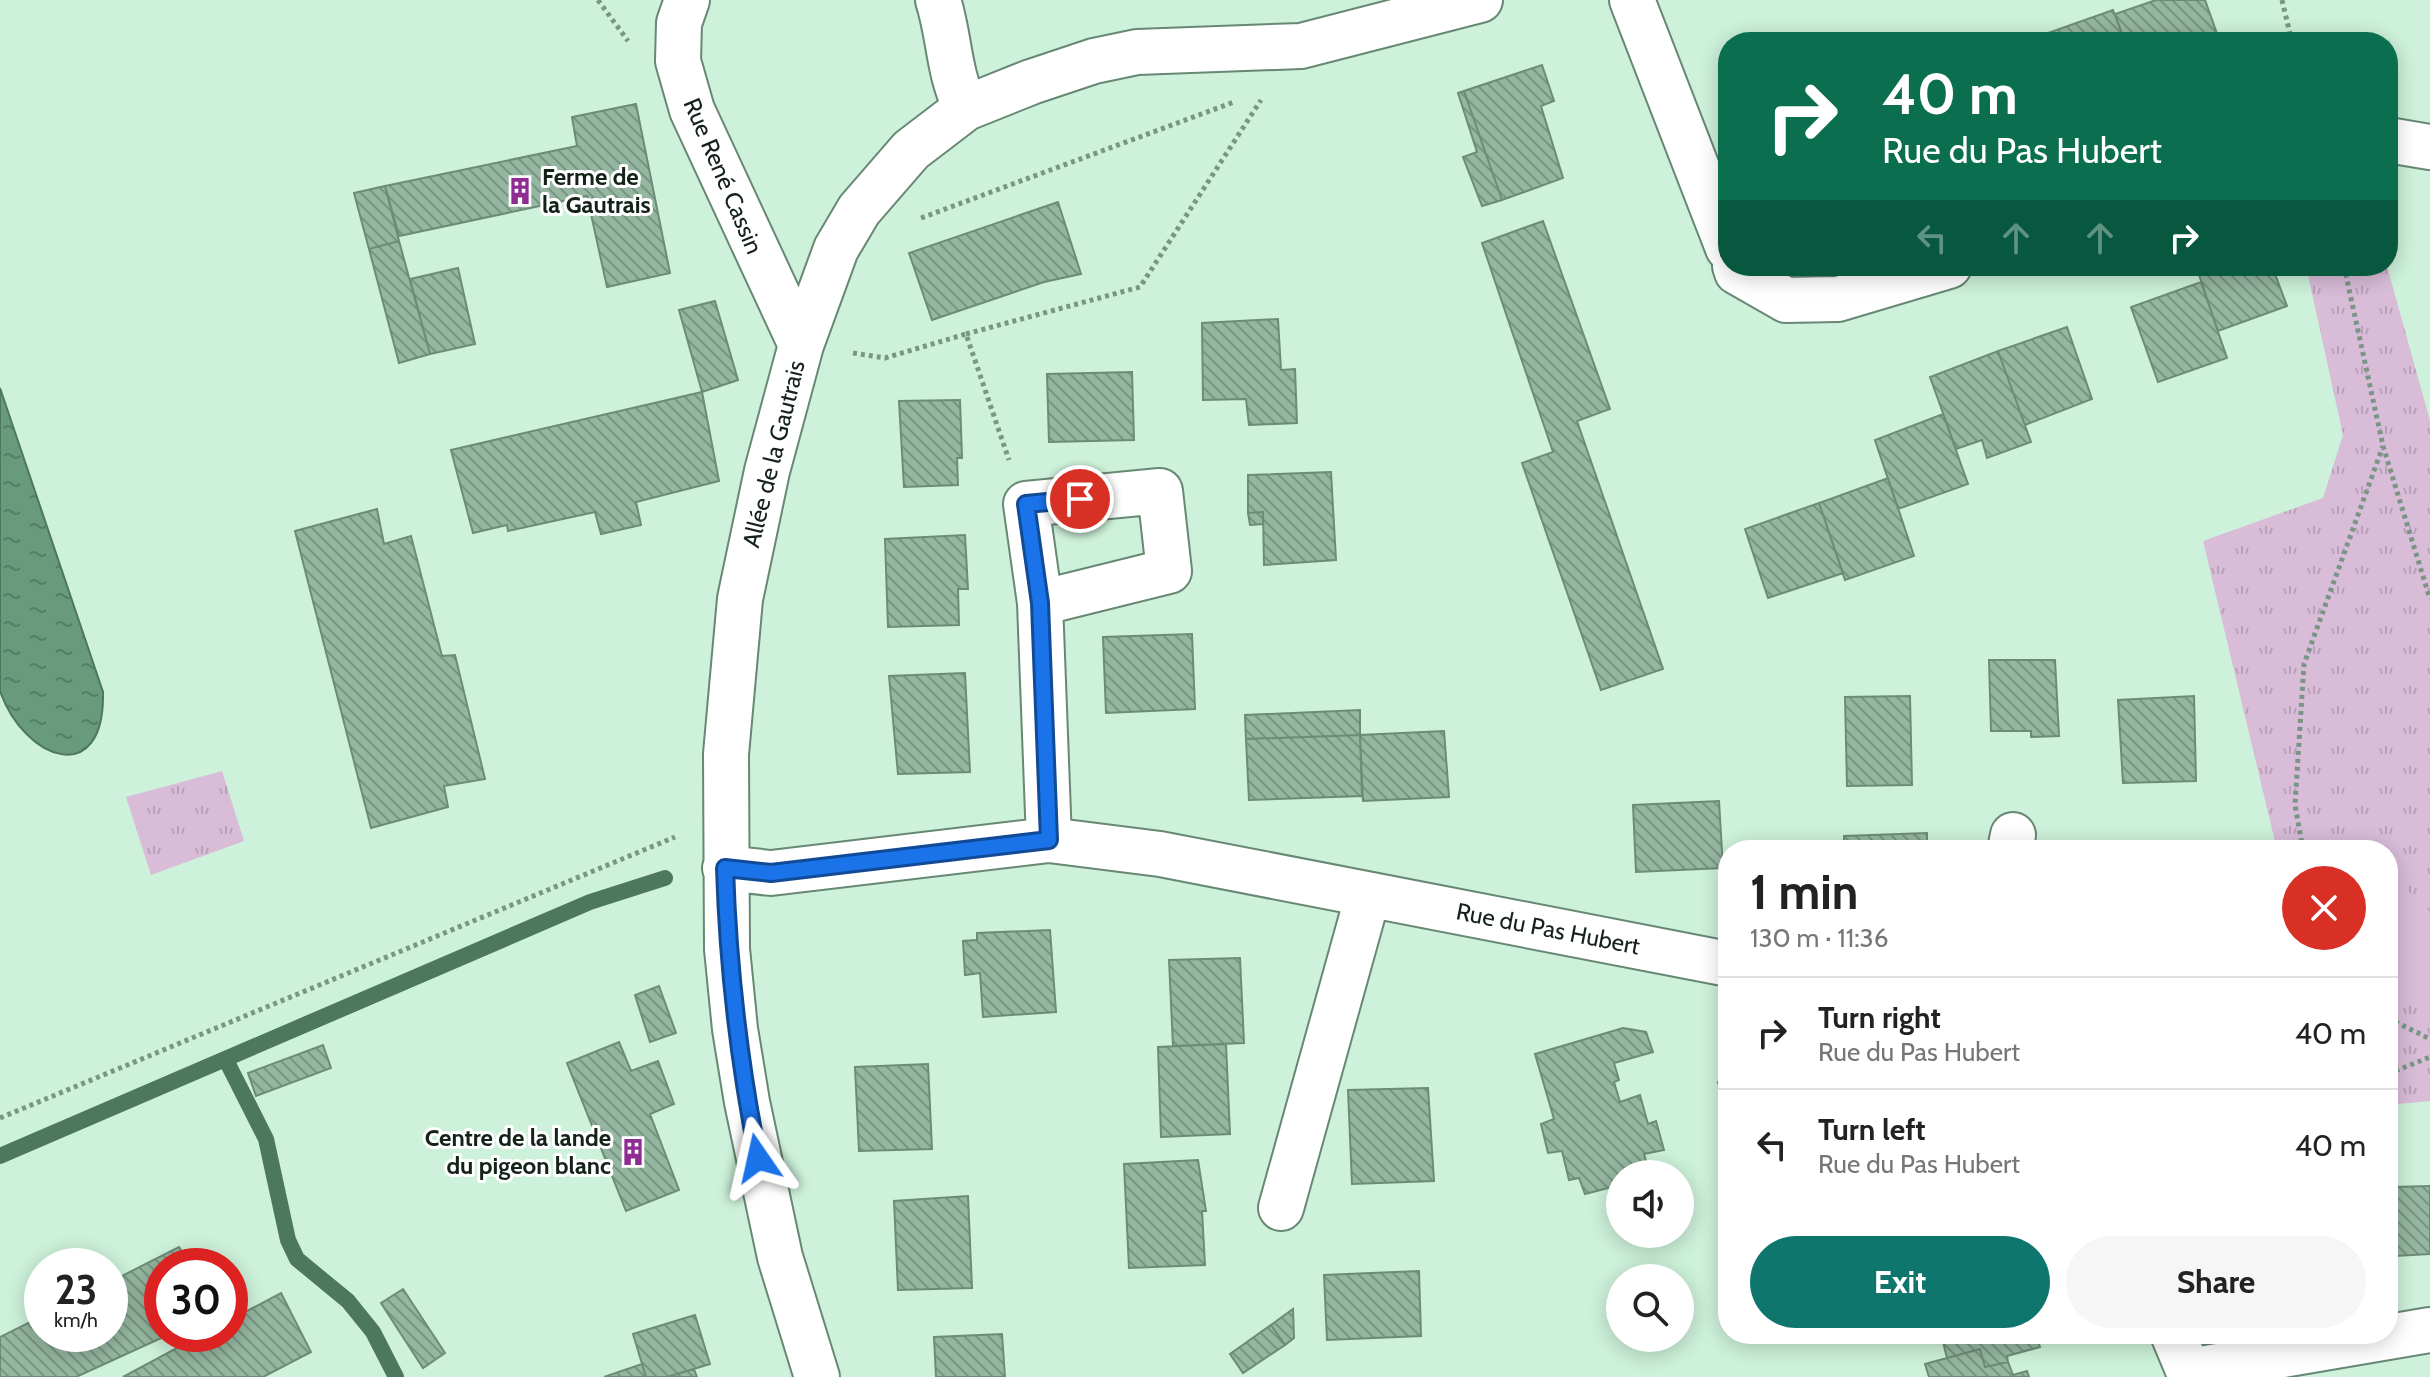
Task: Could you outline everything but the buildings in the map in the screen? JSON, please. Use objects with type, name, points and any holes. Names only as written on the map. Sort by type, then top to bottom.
[{"type":"street","name":"Rue René Cassin","points":[[687,0],[679,23],[678,61],[692,110],[801,345]]},
{"type":"street","points":[[938,0],[945,21],[953,84],[966,108]]},
{"type":"street","name":"Allée de la Gautrais","points":[[817,1377],[780,1257],[747,1102],[727,949],[726,754],[740,599],[767,471],[801,345],[836,249],[859,210],[911,150],[966,108],[1094,61],[1137,52],[1301,46],[1480,0]]},
{"type":"street","points":[[1632,0],[1718,222]]},
{"type":"street","points":[[2398,142],[2430,147]]},
{"type":"street","points":[[1744,276],[1786,300],[1838,299],[1915,276]]},
{"type":"street","points":[[1040,603],[1169,571],[1160,491],[1026,504],[1040,603],[1049,840]]},
{"type":"street","name":"Rue du Pas Hubert","points":[[725,868],[771,873],[1049,840],[1160,854],[1718,962]]},
{"type":"street","points":[[1281,1208],[1368,895]]},
{"type":"street","points":[[2398,1334],[2430,1330]]},
{"type":"street","points":[[2185,1361],[2319,1344]]},
{"type":"path","points":[[2282,0],[2290,32]]},
{"type":"path","points":[[801,345],[885,358],[1140,287],[1268,89],[1253,95]]},
{"type":"path","points":[[859,210],[904,224],[1239,100]]},
{"type":"path","points":[[2346,276],[2383,446],[2430,599]]},
{"type":"path","points":[[966,334],[1026,504]]},
{"type":"path","points":[[2301,840],[2295,805],[2304,664],[2383,446]]},
{"type":"path","points":[[0,1118],[675,837],[683,825]]},
{"type":"path","points":[[2398,1023],[2430,1039]]},
{"type":"path","points":[[2398,1070],[2430,1057]]},
{"type":"green space","points":[[2308,276],[2390,276],[2430,421],[2430,1101],[2398,1104],[2398,840],[2275,840],[2203,541],[2323,498],[2343,435]]},
{"type":"green space","points":[[222,771],[244,841],[151,875],[126,797]]},
{"type":"green space","points":[[2398,881],[2430,912],[2430,998],[2422,1005],[2398,982]]},
{"type":"water","points":[[0,388],[103,692],[100,723],[91,743],[78,753],[61,754],[26,734],[11,715],[0,691]]},
{"type":"waterway","points":[[0,1156],[590,902],[665,878]]},
{"type":"waterway","points":[[226,1060],[266,1139],[288,1240],[297,1259],[348,1301],[373,1332],[396,1377]]},
{"type":"place","name":"Ferme de la Gautrais","points":[[520,191]]},
{"type":"place","name":"Centre de la lande du pigeon blanc","points":[[633,1152]]},
{"type":"route","points":[[758,1158],[735,1029],[727,949],[725,868],[771,873],[1049,840],[1040,603],[1026,504],[1080,499]]}]
